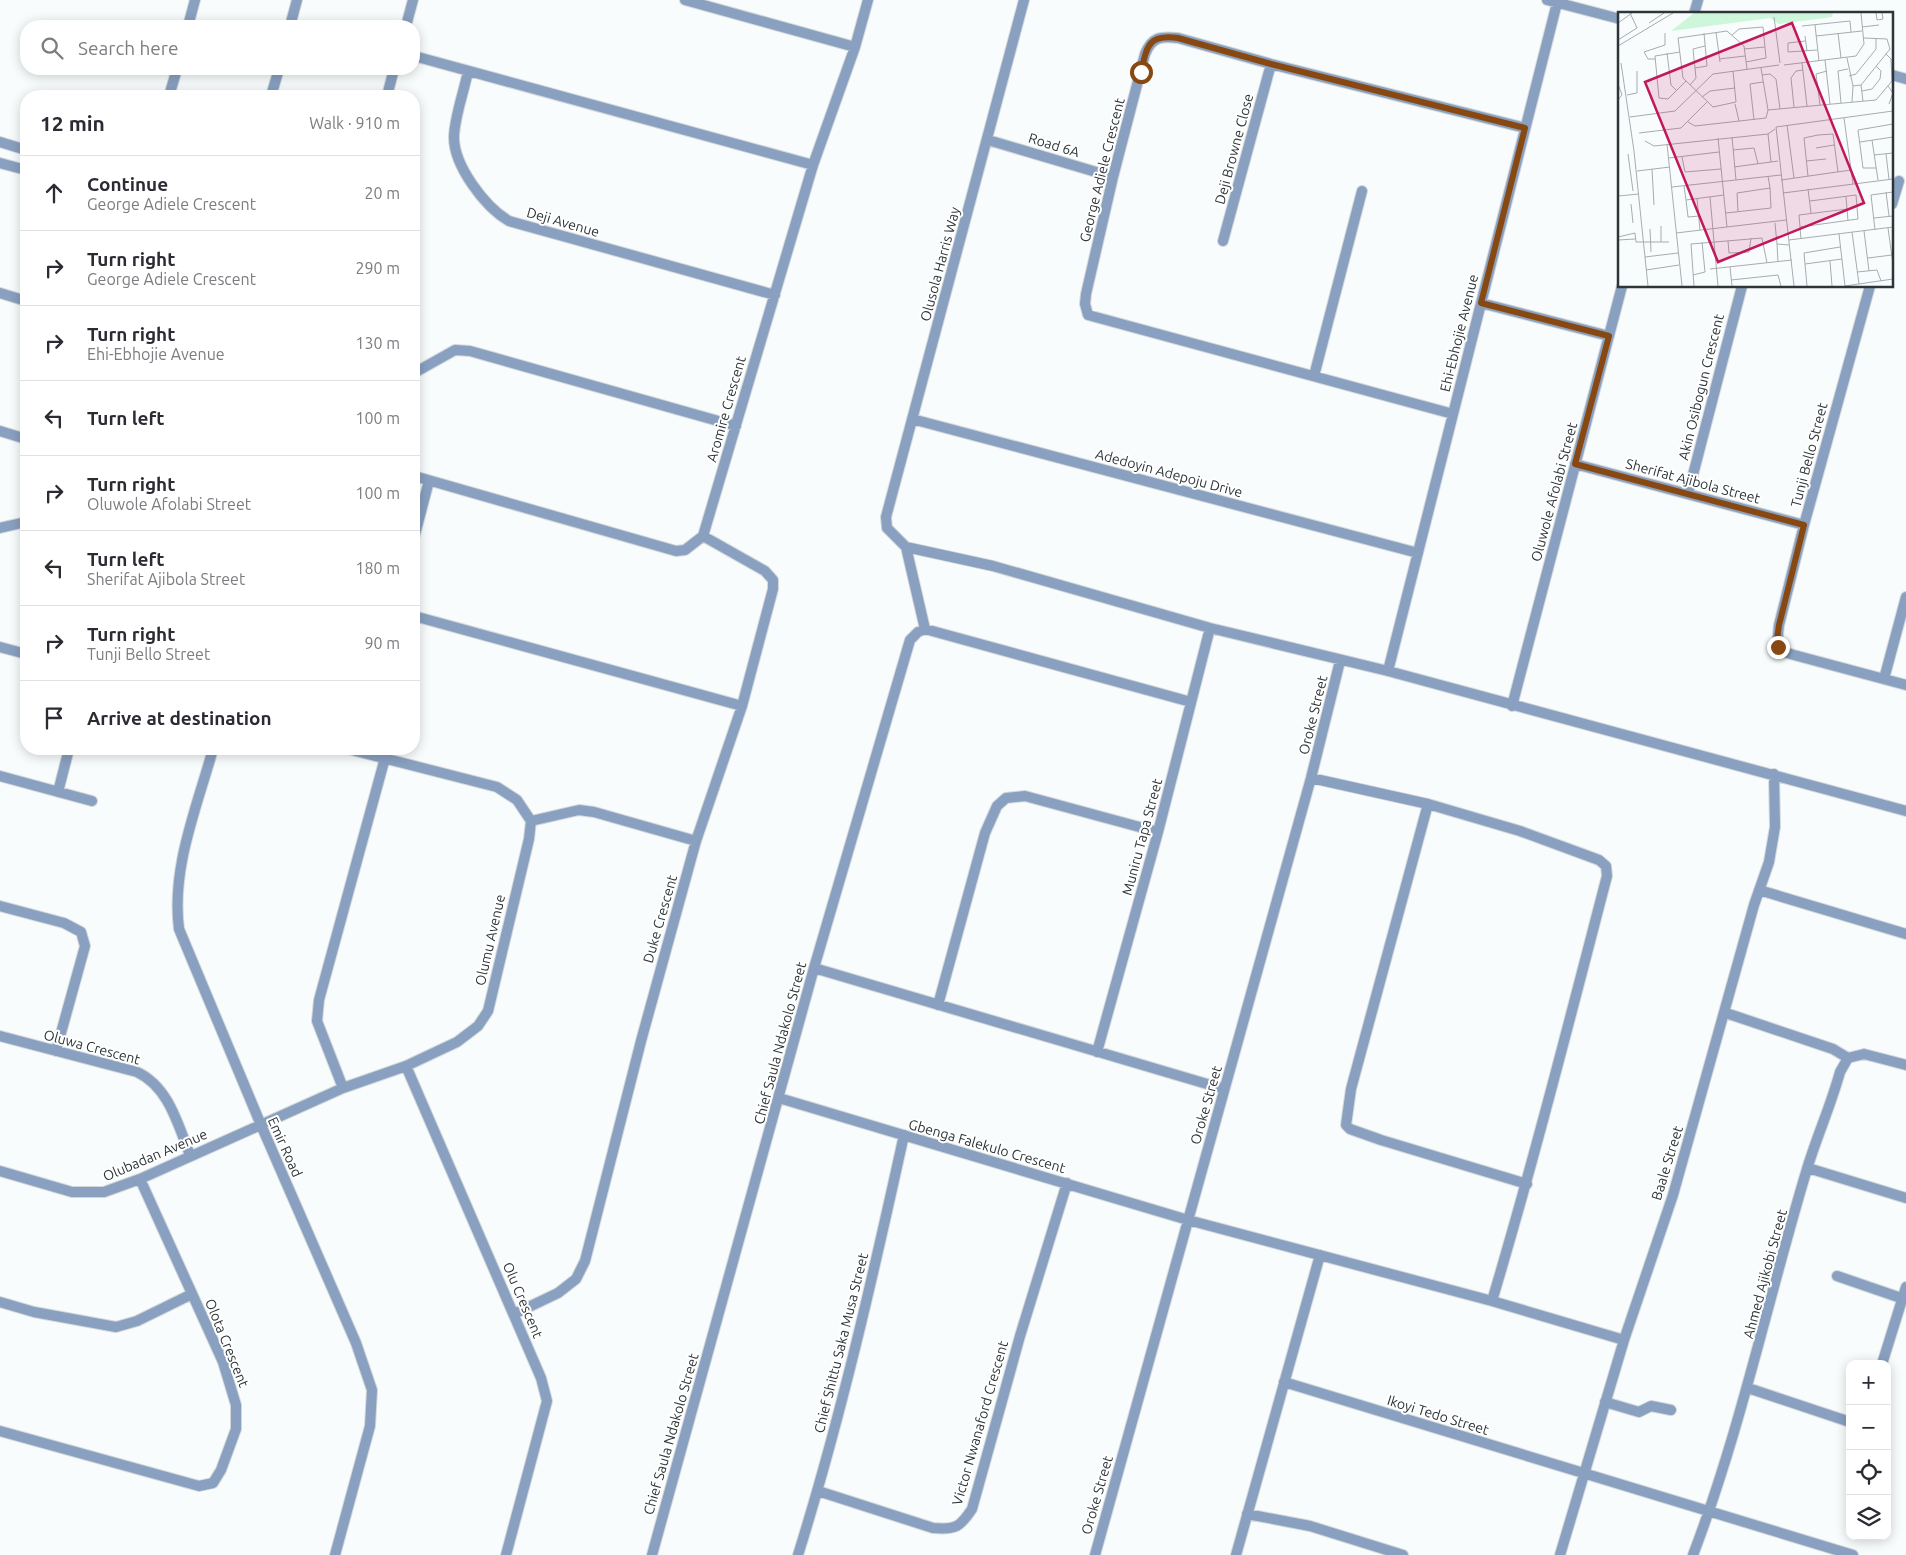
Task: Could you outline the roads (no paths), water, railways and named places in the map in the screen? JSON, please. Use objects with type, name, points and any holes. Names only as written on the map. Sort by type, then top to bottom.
[{"type":"street","points":[[190,20],[195,0]]},
{"type":"street","points":[[292,20],[297,0]]},
{"type":"street","points":[[408,20],[413,0]]},
{"type":"street","points":[[685,0],[855,47]]},
{"type":"street","name":"Aromire Crescent","points":[[703,536],[812,165],[855,47],[868,0]]},
{"type":"street","name":"Olusola Harris Way","points":[[906,547],[888,528],[886,517],[1024,0]]},
{"type":"street","points":[[1552,1],[1618,18]]},
{"type":"street","name":"Ehi-Ebhojie Avenue","points":[[1388,671],[1525,128],[1552,1]]},
{"type":"street","name":"George Adiele Crescent","points":[[1453,414],[1088,315],[1085,304],[1086,294],[1113,177],[1145,54],[1152,41],[1162,36],[1178,38],[1271,64],[1525,128]]},
{"type":"street","points":[[420,58],[812,165]]},
{"type":"street","name":"Deji Browne Close","points":[[1223,241],[1271,64]]},
{"type":"street","name":"Deji Avenue","points":[[468,71],[454,136],[460,159],[471,180],[483,201],[494,212],[509,221],[774,295]]},
{"type":"street","points":[[171,90],[175,75]]},
{"type":"street","points":[[273,90],[277,75]]},
{"type":"street","points":[[389,90],[392,75]]},
{"type":"street","name":"Road 6A","points":[[988,140],[1113,177]]},
{"type":"street","points":[[0,142],[20,148]]},
{"type":"street","points":[[0,163],[20,168]]},
{"type":"street","points":[[1894,197],[1899,181]]},
{"type":"street","points":[[1314,376],[1362,191]]},
{"type":"street","name":"Oluwole Afolabi Street","points":[[1512,706],[1621,288]]},
{"type":"street","name":"Akin Osibogun Crescent","points":[[1688,494],[1741,288]]},
{"type":"street","name":"Tunji Bello Street","points":[[1869,288],[1804,525],[1777,639],[1778,647],[1794,655],[1906,685]]},
{"type":"street","points":[[0,293],[20,299]]},
{"type":"street","points":[[1481,303],[1609,336]]},
{"type":"street","points":[[420,370],[455,350],[470,351],[736,426]]},
{"type":"street","name":"Adedoyin Adepoju Drive","points":[[912,419],[1418,553]]},
{"type":"street","points":[[0,431],[20,437]]},
{"type":"street","name":"Sherifat Ajibola Street","points":[[1575,464],[1804,525]]},
{"type":"street","points":[[420,478],[676,551],[685,550],[703,536]]},
{"type":"street","points":[[420,515],[429,480]]},
{"type":"street","points":[[0,528],[20,523]]},
{"type":"street","name":"Duke Crescent","points":[[514,1314],[558,1293],[576,1279],[585,1261],[641,1041],[696,841],[742,706],[773,589],[772,580],[766,571],[753,562],[703,536]]},
{"type":"street","points":[[1191,702],[925,629],[906,547],[992,566],[1210,628],[1340,661],[1388,671],[1906,811]]},
{"type":"street","points":[[1884,679],[1906,597]]},
{"type":"street","points":[[420,618],[742,706]]},
{"type":"street","name":"Muniru Tapa Street","points":[[1097,1052],[1158,832],[1210,628]]},
{"type":"street","name":"Chief Saula Ndakolo Street","points":[[652,1555],[814,968],[910,640],[918,632],[925,629]]},
{"type":"street","points":[[0,647],[20,652]]},
{"type":"street","name":"Oroke Street","points":[[1094,1555],[1311,778],[1340,661]]},
{"type":"street","points":[[58,792],[67,755]]},
{"type":"street","name":"Emir Road","points":[[211,755],[178,877],[176,904],[179,929],[356,1344],[372,1390],[370,1426],[335,1555]]},
{"type":"street","points":[[372,755],[497,787],[517,800],[531,821],[579,810],[594,812],[696,841]]},
{"type":"street","points":[[343,1088],[317,1021],[319,1000],[384,758]]},
{"type":"street","name":"Baale Street","points":[[1560,1555],[1624,1340],[1673,1195],[1726,1013],[1759,890],[1769,862],[1775,827],[1774,774]]},
{"type":"street","points":[[0,776],[92,801]]},
{"type":"street","points":[[1311,778],[1428,804],[1520,831],[1599,860],[1606,866],[1607,876],[1527,1184],[1492,1301]]},
{"type":"street","points":[[938,1005],[980,847],[996,806],[1006,798],[1026,796],[1158,832]]},
{"type":"street","points":[[1428,804],[1351,1088],[1346,1125],[1350,1129],[1381,1140],[1527,1184]]},
{"type":"street","name":"Olumu Avenue","points":[[261,1124],[343,1088],[406,1066],[457,1042],[478,1026],[488,1012],[531,821]]},
{"type":"street","points":[[1759,890],[1906,934]]},
{"type":"street","points":[[0,906],[64,923],[82,932],[85,946],[56,1051]]},
{"type":"street","points":[[814,968],[1224,1089]]},
{"type":"street","points":[[1726,1013],[1833,1049],[1848,1058],[1864,1054],[1906,1065]]},
{"type":"street","name":"Oluwa Crescent","points":[[0,1036],[137,1072],[148,1078],[158,1086],[173,1112],[190,1155]]},
{"type":"street","name":"Ahmed Ajikobi Street","points":[[1693,1555],[1710,1512],[1748,1388],[1808,1168],[1840,1072],[1848,1058]]},
{"type":"street","name":"Olu Crescent","points":[[406,1066],[541,1378],[547,1401],[506,1555]]},
{"type":"street","name":"Gbenga Falekulo Crescent","points":[[779,1098],[1188,1220],[1492,1301],[1624,1340]]},
{"type":"street","name":"Olubadan Avenue","points":[[0,1171],[72,1192],[104,1192],[140,1180],[190,1155],[261,1124]]},
{"type":"street","name":"Chief Shittu Saka Musa Street","points":[[798,1555],[818,1491],[874,1270],[904,1135]]},
{"type":"street","points":[[1808,1168],[1906,1198]]},
{"type":"street","name":"Olota Crescent","points":[[0,1431],[199,1486],[213,1483],[221,1470],[236,1430],[236,1405],[223,1362],[140,1180]]},
{"type":"street","name":"Victor Nwanaford Crescent","points":[[818,1491],[933,1528],[949,1529],[962,1524],[972,1509],[1020,1336],[1067,1184]]},
{"type":"street","points":[[1236,1555],[1320,1255]]},
{"type":"street","points":[[1837,1276],[1901,1298]]},
{"type":"street","points":[[1883,1360],[1906,1287]]},
{"type":"street","points":[[0,1302],[34,1312],[116,1327],[137,1321],[192,1294]]},
{"type":"street","name":"Ikoyi Tedo Street","points":[[1284,1382],[1853,1555]]},
{"type":"street","points":[[1748,1388],[1846,1421]]},
{"type":"street","points":[[1605,1402],[1639,1412],[1652,1406],[1671,1410]]},
{"type":"street","points":[[1247,1514],[1310,1526],[1403,1555]]}]
